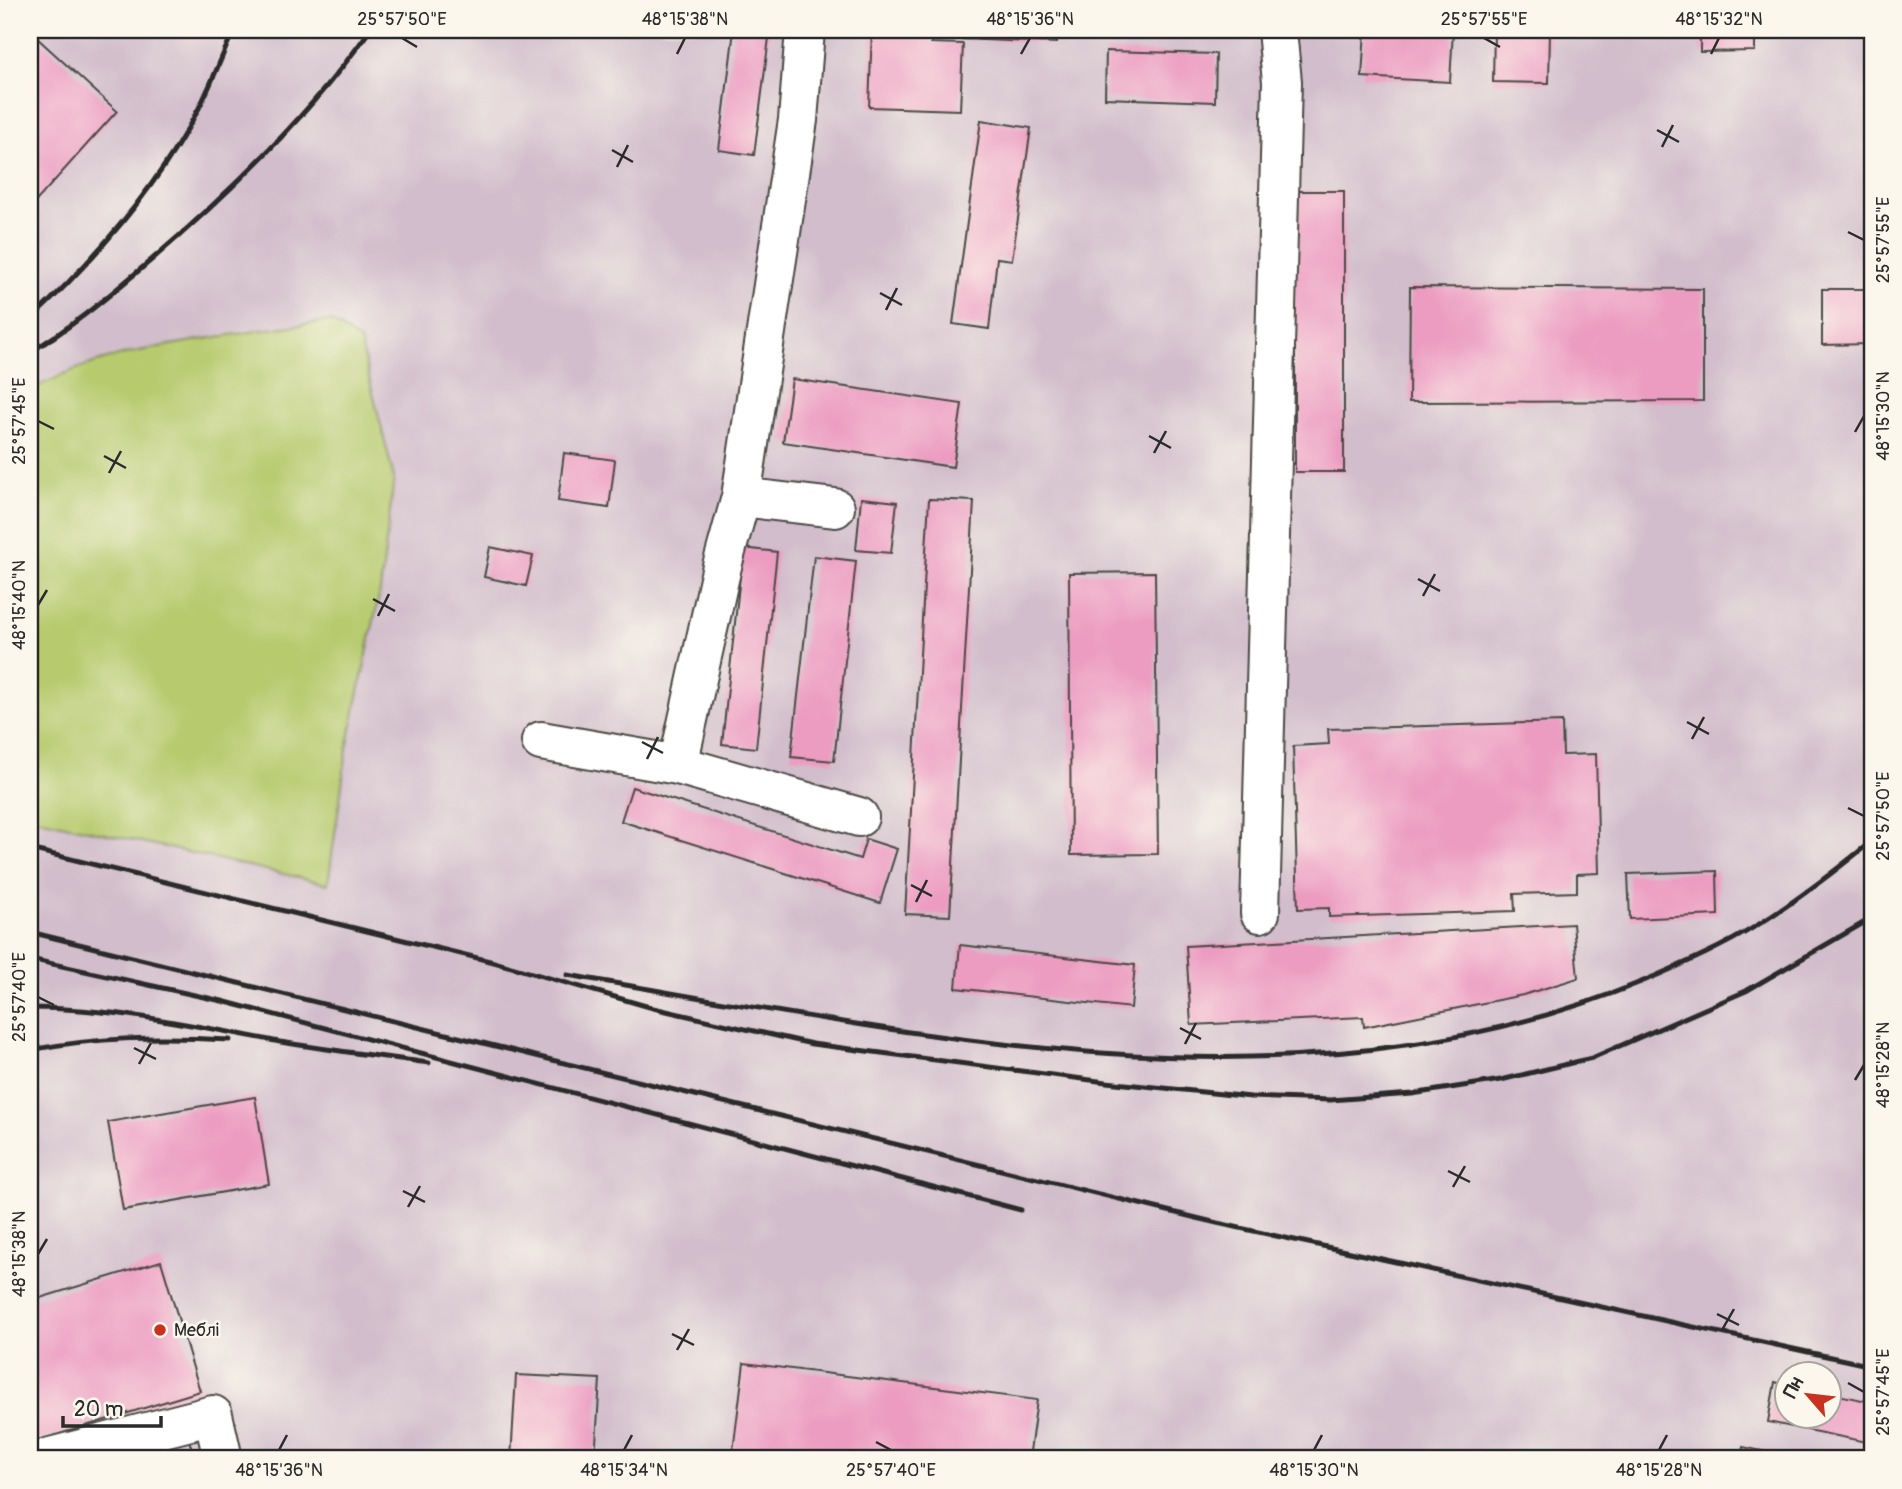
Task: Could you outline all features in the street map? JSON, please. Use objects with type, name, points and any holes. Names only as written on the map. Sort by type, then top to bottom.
[{"type":"street","points":[[678,765],[722,566],[741,496],[798,120],[805,30]]},
{"type":"street","points":[[1260,913],[1282,82],[1277,30]]},
{"type":"street","points":[[741,496],[835,508]]},
{"type":"street","points":[[541,741],[678,765],[859,817]]},
{"type":"street","points":[[43,1459],[213,1415],[223,1459]]},
{"type":"shaded area","points":[[30,30],[1872,30],[1872,1459],[30,1459],[30,817],[328,883],[347,749],[394,478],[360,341],[331,321],[243,331],[115,355],[52,377],[30,391]]},
{"type":"green space","points":[[331,321],[360,341],[394,478],[380,591],[347,749],[328,884],[30,817],[30,391],[66,373],[123,355],[162,346]]},
{"type":"building","points":[[734,30],[770,30],[754,155],[719,150]]},
{"type":"building","points":[[872,30],[931,30],[931,43],[963,44],[960,110],[869,107]]},
{"type":"building","points":[[936,30],[1057,30],[1057,43],[936,38]]},
{"type":"building","points":[[1365,30],[1453,30],[1450,82],[1362,77]]},
{"type":"building","points":[[1494,30],[1550,30],[1549,83],[1493,82]]},
{"type":"building","points":[[1700,30],[1755,30],[1755,51],[1700,52]]},
{"type":"building","points":[[36,37],[117,111],[30,208],[30,44]]},
{"type":"building","points":[[1106,51],[1216,54],[1215,102],[1105,98]]},
{"type":"building","points":[[981,120],[1031,128],[1012,260],[997,258],[989,329],[953,324]]},
{"type":"building","points":[[1295,191],[1344,191],[1344,472],[1295,472]]},
{"type":"building","points":[[1410,287],[1703,289],[1703,401],[1409,402]]},
{"type":"building","points":[[1822,289],[1872,289],[1872,344],[1822,345]]},
{"type":"building","points":[[792,379],[962,404],[953,467],[783,442]]},
{"type":"building","points":[[564,453],[615,460],[609,508],[558,501]]},
{"type":"building","points":[[861,498],[897,502],[891,553],[856,550]]},
{"type":"building","points":[[929,499],[974,501],[950,916],[905,914]]},
{"type":"building","points":[[490,547],[533,556],[526,586],[484,577]]},
{"type":"building","points":[[743,548],[777,552],[756,748],[722,744]]},
{"type":"building","points":[[814,556],[856,561],[834,761],[791,757]]},
{"type":"building","points":[[1155,572],[1158,854],[1071,855],[1069,573]]},
{"type":"building","points":[[1562,722],[1563,755],[1596,754],[1599,873],[1577,874],[1577,892],[1514,894],[1515,911],[1329,917],[1329,908],[1298,909],[1293,746],[1329,744],[1328,729]]},
{"type":"building","points":[[632,787],[860,859],[866,839],[897,849],[880,903],[621,821]]},
{"type":"building","points":[[1717,871],[1718,915],[1630,919],[1628,874]]},
{"type":"building","points":[[1573,924],[1578,978],[1523,995],[1364,1027],[1363,1017],[1191,1025],[1186,946]]},
{"type":"building","points":[[960,945],[1135,965],[1131,1008],[956,988]]},
{"type":"building","points":[[255,1097],[269,1184],[123,1210],[108,1122]]},
{"type":"building","points":[[161,1261],[200,1391],[30,1443],[30,1301]]},
{"type":"building","points":[[744,1363],[1037,1400],[1029,1459],[732,1459]]},
{"type":"building","points":[[516,1375],[600,1379],[595,1459],[511,1459]]},
{"type":"building","points":[[1842,1396],[1872,1402],[1872,1443],[1808,1430],[1842,1430]]},
{"type":"building","points":[[1772,1399],[1772,1423],[1768,1422]]},
{"type":"building","points":[[189,1441],[196,1459],[129,1459]]},
{"type":"building","points":[[1743,1447],[1795,1458],[1795,1459],[1741,1459]]},
{"type":"railway","points":[[30,320],[101,247],[164,166],[199,108],[234,30]]},
{"type":"railway","points":[[30,352],[106,298],[209,209],[267,153],[321,93],[370,30]]},
{"type":"railway","points":[[567,975],[836,1021],[973,1040],[1109,1054],[1246,1057],[1382,1048],[1515,1024],[1646,980],[1716,949],[1756,926],[1801,896],[1872,841]]},
{"type":"railway","points":[[30,849],[494,962],[653,1008],[812,1044],[1106,1082],[1251,1097],[1330,1100],[1412,1094],[1501,1080],[1592,1058],[1746,991],[1872,918]]},
{"type":"railway","points":[[30,932],[1217,1223],[1872,1366]]},
{"type":"railway","points":[[30,959],[222,1001],[1021,1210]]},
{"type":"railway","points":[[30,1008],[125,1015],[280,1042],[429,1063]]},
{"type":"railway","points":[[30,1050],[80,1042],[129,1039],[230,1040]]},
{"type":"place","name":"Меблі","points":[[160,1330]]}]
